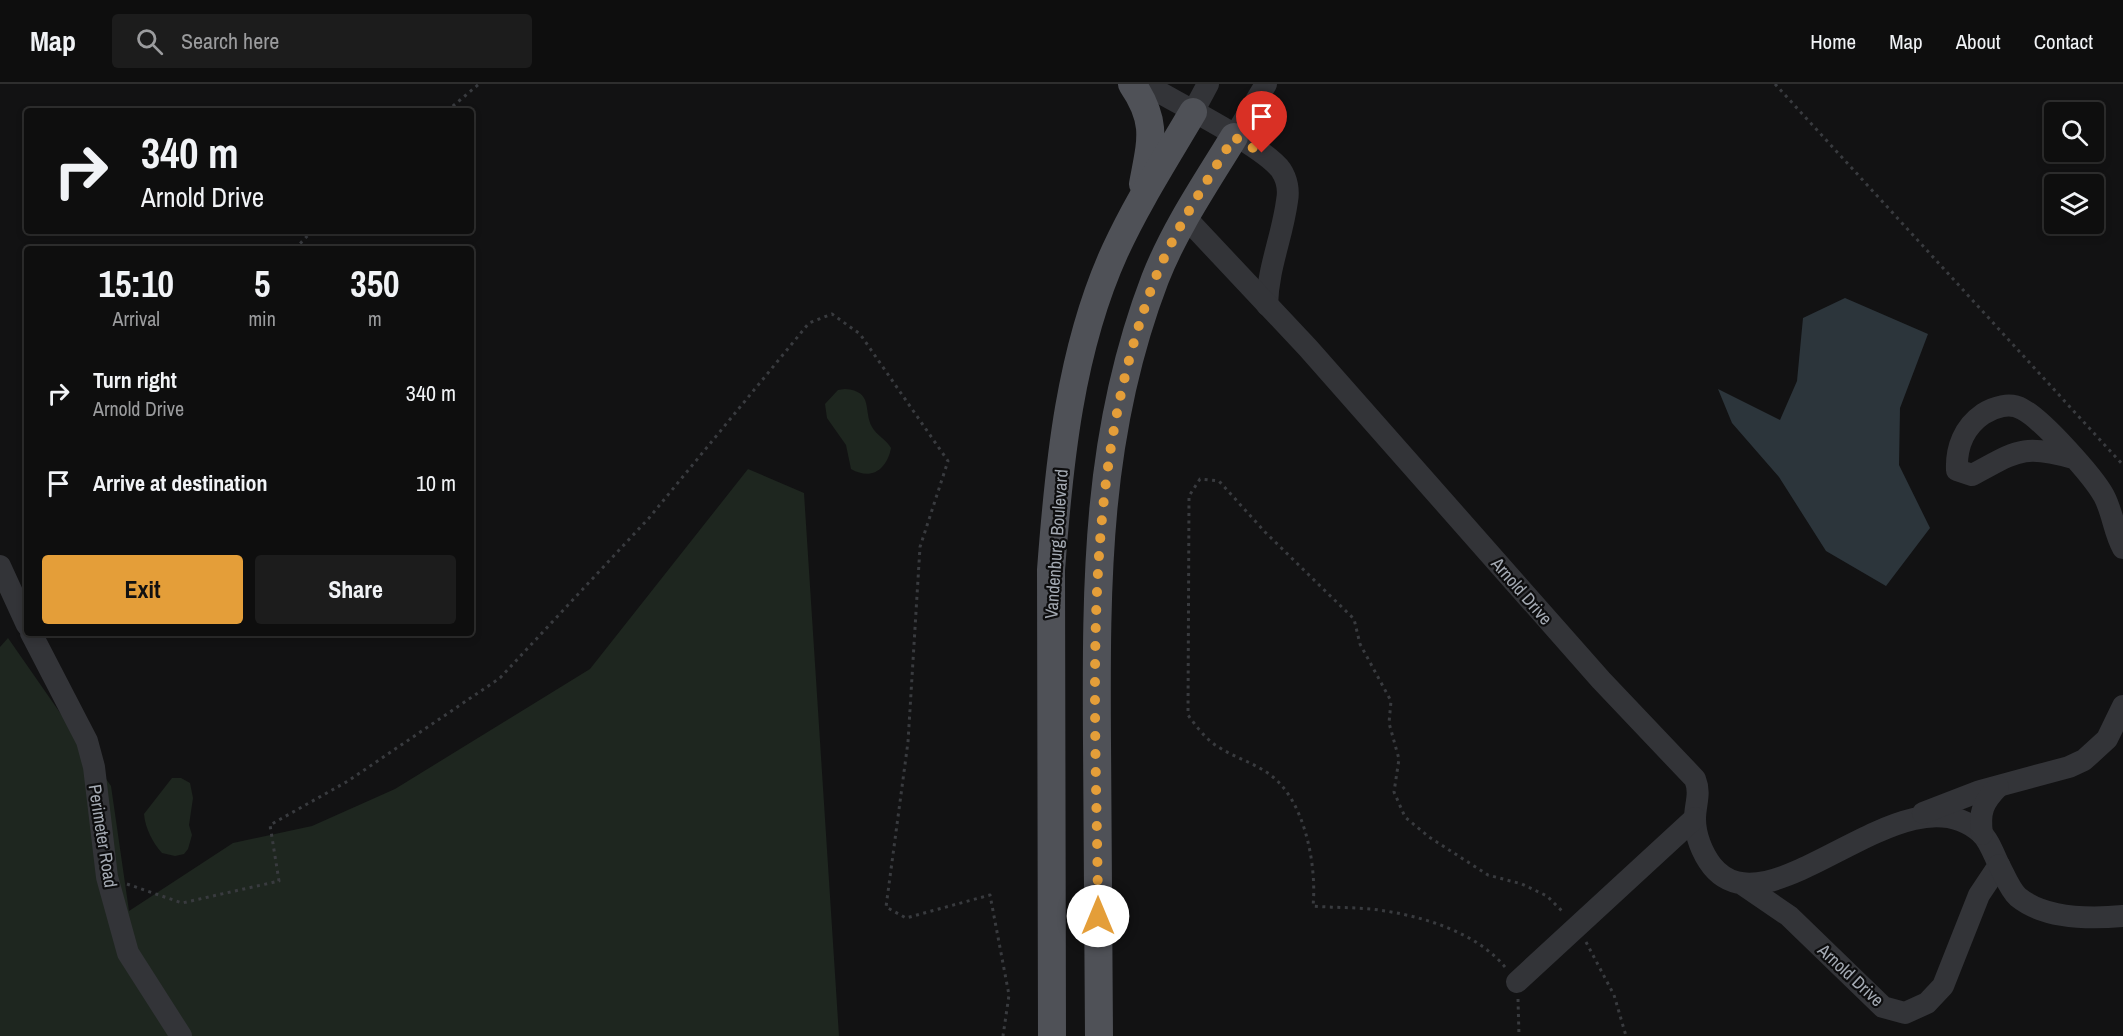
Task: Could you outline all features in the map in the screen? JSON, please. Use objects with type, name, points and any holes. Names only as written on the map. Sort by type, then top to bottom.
[{"type":"main road","points":[[1131,84],[1143,101],[1152,132],[1139,205]]},
{"type":"main road","name":"Vandenburg Boulevard","points":[[1052,1036],[1051,570],[1056,500],[1071,398],[1091,316],[1115,251],[1193,112]]},
{"type":"main road","points":[[1099,1036],[1097,677],[1101,515],[1119,399],[1138,327],[1156,277],[1185,217],[1234,137]]},
{"type":"street","points":[[1145,84],[1270,159],[1281,170],[1288,190],[1287,201],[1271,263],[1267,305]]},
{"type":"street","name":"Vandenburg Boulevard","points":[[1193,112],[1208,84]]},
{"type":"street","points":[[1234,137],[1266,84]]},
{"type":"street","name":"Arnold Drive","points":[[1185,217],[1267,305],[1593,671],[1695,779],[1699,789],[1695,818],[1702,851],[1711,865],[1732,881],[1742,884],[1789,916],[1883,1007],[1905,1013],[1917,1010],[1943,986],[1979,895],[1999,864]]},
{"type":"street","points":[[2073,458],[2050,451],[2026,449],[2007,455],[1972,475],[1957,470],[1956,454],[1965,432],[1978,418],[1992,408],[2008,406],[2022,408],[2073,458],[2092,478],[2104,497],[2123,548]]},
{"type":"street","points":[[0,566],[24,618]]},
{"type":"street","name":"Perimeter Road","points":[[34,636],[87,741],[94,767],[107,877],[128,953],[181,1036]]},
{"type":"street","points":[[1742,884],[1757,884],[1802,869],[1907,820],[1998,787],[2069,767],[2084,760],[2107,739],[2123,706]]},
{"type":"street","points":[[1998,787],[1985,801],[1980,817],[1982,834],[2017,896],[2042,911],[2103,918],[2123,916]]},
{"type":"street","points":[[1907,820],[1939,815],[1965,822],[1982,834]]},
{"type":"street","points":[[1517,982],[1695,818]]},
{"type":"path","points":[[451,108],[479,84]]},
{"type":"path","points":[[1775,84],[2123,465]]},
{"type":"path","points":[[298,246],[309,234]]},
{"type":"path","points":[[107,877],[182,903],[279,881],[270,825],[348,781],[500,678],[649,518],[809,322],[832,314],[860,334],[948,461],[920,547],[908,742],[886,907],[906,918],[990,895],[1009,994],[1003,1036]]},
{"type":"path","points":[[1519,1036],[1517,982],[1498,958],[1463,934],[1423,920],[1378,910],[1313,906],[1315,880],[1310,845],[1299,817],[1282,786],[1270,774],[1218,748],[1188,715],[1189,496],[1200,479],[1219,481],[1265,532],[1354,619],[1360,644],[1391,701],[1389,723],[1399,759],[1394,792],[1405,817],[1429,837],[1488,875],[1522,884],[1547,896],[1577,926],[1614,995],[1626,1036]]},
{"type":"shaded area","points":[[1845,298],[1928,334],[1900,408],[1899,465],[1930,528],[1886,586],[1826,551],[1779,477],[1732,423],[1718,389],[1780,420],[1797,381],[1803,318]]},
{"type":"shaded area","points":[[838,390],[854,391],[864,398],[872,427],[891,448],[886,462],[872,473],[866,474],[851,469],[846,445],[827,418],[825,404]]},
{"type":"shaded area","points":[[748,469],[804,493],[839,1036],[0,1036],[0,647],[8,638],[111,786],[129,911],[233,843],[312,826],[395,789],[590,669]]},
{"type":"shaded area","points":[[172,778],[181,778],[190,783],[193,798],[189,825],[192,835],[188,849],[184,854],[175,856],[162,853],[159,849],[148,830],[144,814]]},
{"type":"route","points":[[1098,916],[1098,554],[1108,456],[1119,399],[1138,327],[1156,277],[1178,229],[1234,137],[1262,153]]}]
